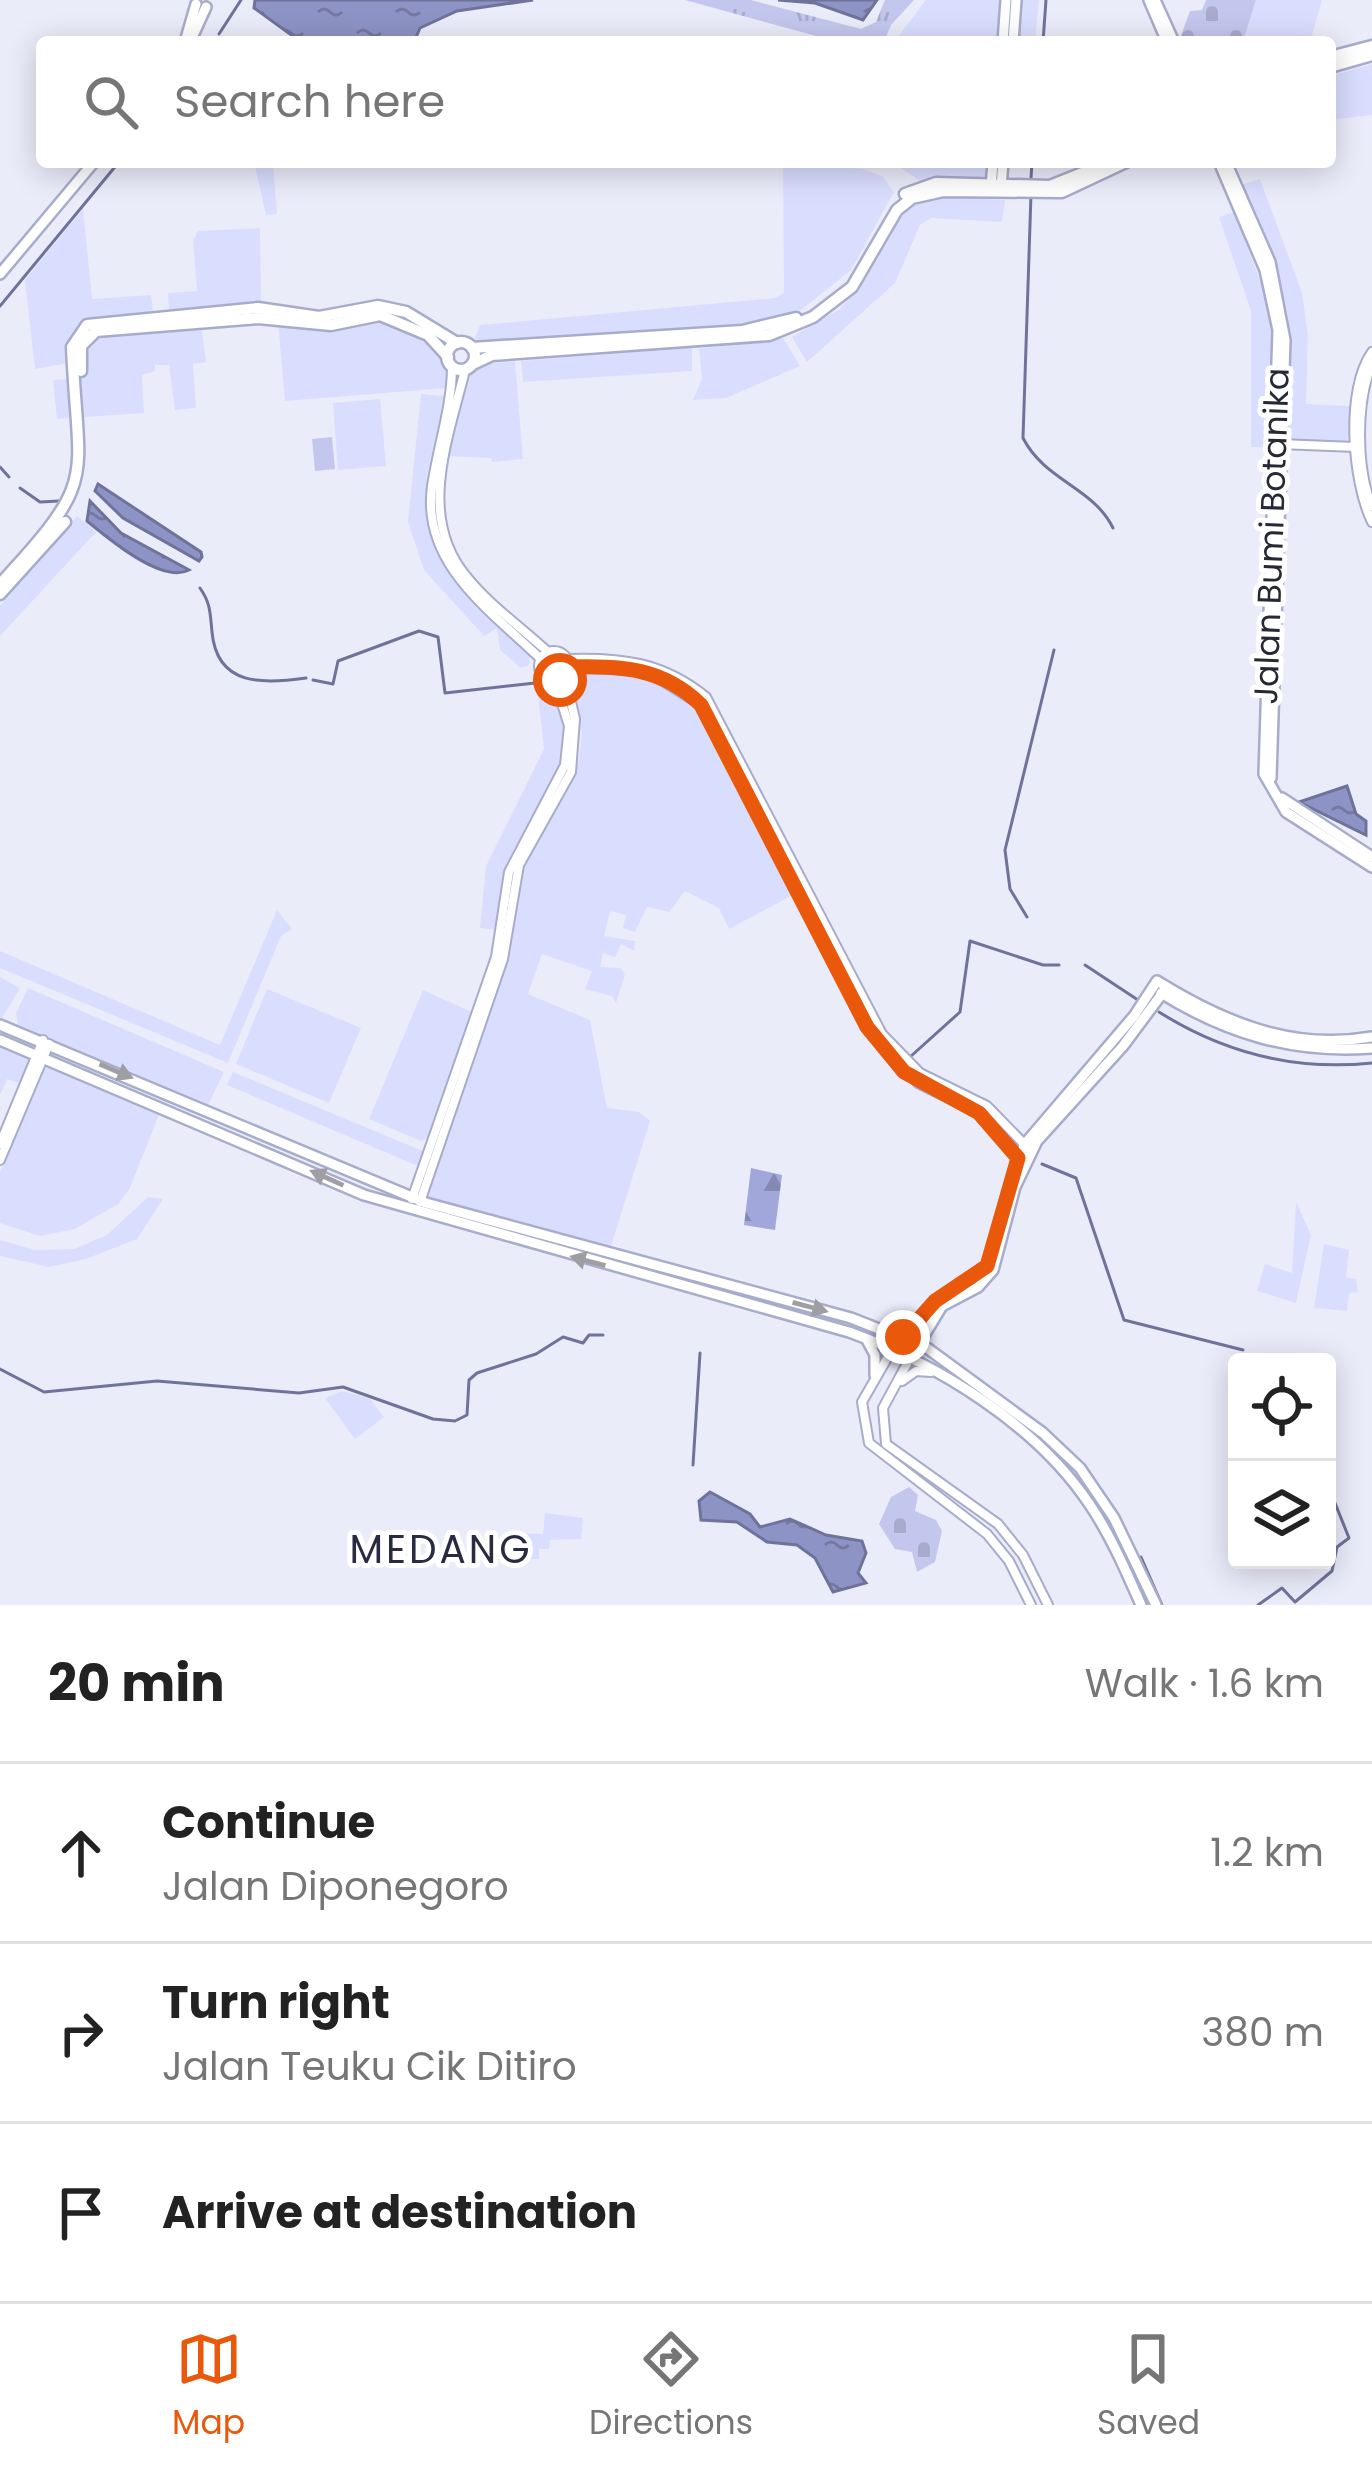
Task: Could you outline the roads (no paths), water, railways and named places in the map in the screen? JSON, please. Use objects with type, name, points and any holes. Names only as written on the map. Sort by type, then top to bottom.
[{"type":"main road","points":[[1003,36],[1006,0]]},
{"type":"main road","points":[[1013,36],[1016,0]]},
{"type":"main road","points":[[1152,0],[1168,36]]},
{"type":"main road","points":[[190,36],[204,3]]},
{"type":"main road","points":[[1336,60],[1372,46]]},
{"type":"main road","points":[[1336,61],[1372,55]]},
{"type":"main road","points":[[0,274],[89,168]]},
{"type":"main road","points":[[994,168],[996,190]]},
{"type":"main road","points":[[996,190],[1002,168]]},
{"type":"main road","points":[[1040,191],[1098,168]]},
{"type":"main road","points":[[459,364],[492,355],[755,330],[802,315],[847,287],[890,208],[907,193],[936,183],[1023,192],[1079,187],[1115,168]]},
{"type":"main road","name":"Jalan Bumi Botanika","points":[[1225,168],[1271,278],[1286,350],[1273,570],[1270,772],[1288,806],[1372,867]]},
{"type":"main road","points":[[0,584],[55,524],[78,482],[81,435],[72,346],[83,327],[268,308],[319,317],[384,307],[415,316],[472,348],[567,348]]},
{"type":"main road","points":[[210,317],[282,318],[322,326],[368,315],[393,316],[428,335],[459,364]]},
{"type":"main road","points":[[0,595],[55,536],[83,487],[88,449],[80,350],[99,326]]},
{"type":"main road","points":[[457,343],[459,364]]},
{"type":"main road","points":[[459,364],[472,348]]},
{"type":"main road","name":"Jalan Bumi Botanika","points":[[1326,832],[1372,856]]},
{"type":"main road","points":[[890,1351],[949,1295],[977,1287],[998,1264],[1028,1148],[1138,1020],[1160,987]]},
{"type":"main road","points":[[1160,987],[1224,1019],[1272,1034],[1318,1040],[1372,1036]]},
{"type":"main road","points":[[1160,987],[1220,1026],[1251,1037],[1318,1049],[1372,1048]]},
{"type":"main road","points":[[0,1025],[417,1198],[918,1344],[1027,1429],[1077,1486],[1115,1549],[1141,1605]]},
{"type":"main road","points":[[0,1040],[413,1210],[865,1338],[944,1377],[1027,1429],[1043,1433],[1085,1474],[1128,1543],[1156,1605]]},
{"type":"main road","points":[[522,1243],[525,1230]]},
{"type":"main road","points":[[536,1247],[540,1233]]},
{"type":"main road","points":[[694,1289],[702,1284],[699,1277]]},
{"type":"main road","points":[[711,1294],[709,1286],[716,1282]]},
{"type":"main road","points":[[909,1360],[949,1295]]},
{"type":"main road","points":[[865,1338],[875,1354],[875,1375]]},
{"type":"main road","points":[[1034,1442],[1043,1433]]},
{"type":"main road","points":[[1115,1549],[1128,1543]]},
{"type":"street","points":[[1372,352],[1359,380],[1359,447],[1372,506]]},
{"type":"street","points":[[413,1210],[503,959],[519,865],[571,772],[575,719],[564,671],[461,583],[442,541],[438,498],[459,364]]},
{"type":"street","points":[[1372,364],[1366,381],[1357,481],[1372,522]]},
{"type":"street","points":[[1279,443],[1359,447]]},
{"type":"street","points":[[545,655],[540,672],[644,662],[690,689],[723,733],[863,1013],[904,1072],[979,1100],[1022,1160]]},
{"type":"street","points":[[0,1160],[46,1041]]},
{"type":"street","points":[[0,1144],[41,1054]]},
{"type":"street","points":[[1004,1131],[1028,1148]]},
{"type":"street","points":[[890,1351],[865,1393],[862,1426],[877,1454],[987,1534],[1009,1561],[1031,1605]]},
{"type":"street","points":[[909,1360],[880,1421],[886,1444],[998,1524],[1023,1556],[1048,1605]]},
{"type":"street","points":[[897,1384],[916,1371],[944,1377]]},
{"type":"street","points":[[865,1393],[880,1389],[886,1402]]},
{"type":"street","points":[[987,1534],[996,1533],[998,1524]]},
{"type":"water","points":[[255,0],[533,0],[457,11],[420,28],[417,36],[293,36],[254,8]]},
{"type":"water","points":[[778,0],[877,0],[863,20],[815,3]]},
{"type":"water","points":[[98,484],[202,557],[199,561],[123,518],[95,491]]},
{"type":"water","points":[[90,501],[121,533],[189,570],[165,571],[122,548],[87,521]]},
{"type":"water","points":[[1347,786],[1356,814],[1366,821],[1366,835],[1299,802]]},
{"type":"water","points":[[710,1492],[750,1514],[760,1527],[790,1519],[826,1535],[862,1541],[866,1553],[858,1573],[866,1583],[833,1592],[815,1558],[797,1545],[767,1542],[737,1522],[701,1520],[699,1501]]},
{"type":"waterway","points":[[219,34],[241,0]]},
{"type":"waterway","points":[[1043,36],[1046,0]]},
{"type":"waterway","points":[[1008,36],[1011,2]]},
{"type":"waterway","points":[[0,306],[114,168]]},
{"type":"waterway","points":[[1031,178],[1032,168]]},
{"type":"waterway","points":[[1031,194],[1023,438],[1032,453],[1094,503],[1113,528]]},
{"type":"waterway","points":[[0,467],[9,477]]},
{"type":"waterway","points":[[20,488],[40,502],[59,501]]},
{"type":"waterway","points":[[200,588],[216,650],[233,672],[259,681],[306,678]]},
{"type":"waterway","points":[[313,680],[333,684],[338,661],[419,631],[438,637],[445,693],[535,683]]},
{"type":"waterway","points":[[1027,917],[1010,889],[1005,850],[1054,650]]},
{"type":"waterway","points":[[910,1057],[960,1012],[970,941],[1043,965],[1059,965]]},
{"type":"waterway","points":[[1085,965],[1138,1000]]},
{"type":"waterway","points":[[1159,1012],[1209,1038],[1261,1056],[1315,1064],[1372,1063]]},
{"type":"waterway","points":[[978,1107],[1001,1128]]},
{"type":"waterway","points":[[1008,1138],[1019,1149]]},
{"type":"waterway","points":[[1042,1164],[1076,1178],[1124,1320],[1243,1350]]},
{"type":"waterway","points":[[0,1369],[44,1392],[157,1381],[299,1393],[343,1387],[433,1419],[455,1421],[467,1415],[469,1380],[477,1373],[536,1354],[563,1337],[583,1343],[589,1335],[603,1335]]},
{"type":"waterway","points":[[693,1465],[700,1353]]},
{"type":"waterway","points":[[1336,1506],[1349,1538],[1336,1552]]},
{"type":"waterway","points":[[1141,1557],[1162,1605]]},
{"type":"waterway","points":[[1258,1605],[1282,1588],[1295,1602],[1332,1569]]},
{"type":"district","name":"MEDANG","points":[[441,1549]]}]
